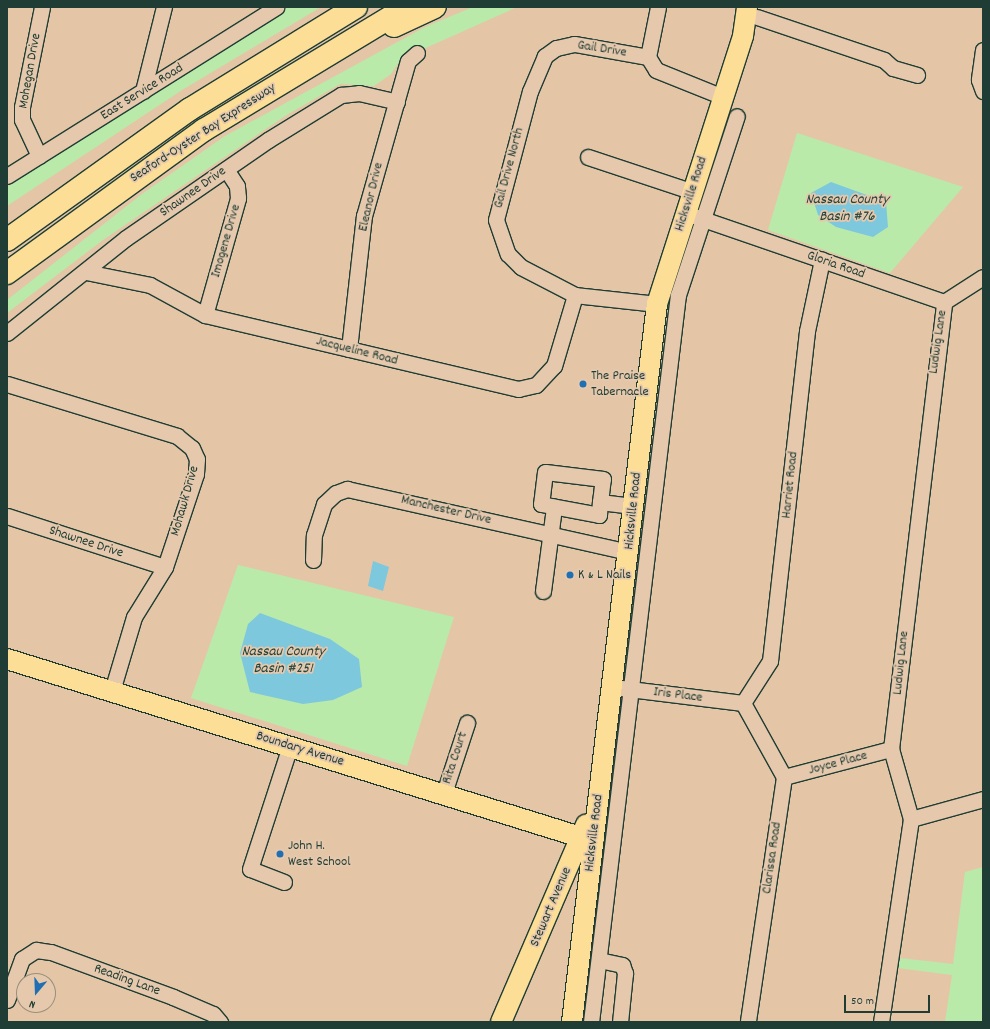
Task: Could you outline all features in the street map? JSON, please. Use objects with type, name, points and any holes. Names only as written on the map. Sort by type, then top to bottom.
[{"type":"highway","points":[[258,66],[344,7]]},
{"type":"highway","name":"Seaford-Oyster Bay Expressway","points":[[7,240],[124,154],[258,66],[356,7]]},
{"type":"highway","name":"Seaford-Oyster Bay Expressway","points":[[7,273],[75,220],[272,87],[407,7]]},
{"type":"highway","points":[[272,87],[435,7]]},
{"type":"highway","points":[[7,225],[124,154]]},
{"type":"highway","points":[[7,285],[75,220]]},
{"type":"main road","name":"Hicksville Road","points":[[572,1022],[587,839],[600,792],[657,304],[684,212],[743,36],[756,10]]},
{"type":"main road","name":"Boundary Avenue","points":[[7,659],[444,793],[587,839]]},
{"type":"main road","name":"Stewart Avenue","points":[[502,1022],[587,839]]},
{"type":"street","name":"Mohegan Drive","points":[[39,156],[22,120],[22,107],[42,7]]},
{"type":"street","points":[[143,91],[164,7]]},
{"type":"street","name":"East Service Road","points":[[7,176],[276,7]]},
{"type":"street","points":[[658,7],[648,57],[662,76],[723,97]]},
{"type":"street","points":[[756,10],[884,60],[893,68],[917,75]]},
{"type":"street","name":"Gail Drive","points":[[556,48],[574,44],[648,57]]},
{"type":"street","name":"Gail Drive North","points":[[556,48],[537,69],[496,220],[508,254],[521,267],[575,295],[657,304]]},
{"type":"street","points":[[983,50],[979,80],[983,92]]},
{"type":"street","name":"Eleanor Drive","points":[[349,349],[364,216],[408,61],[417,53]]},
{"type":"street","name":"Shawnee Drive","points":[[7,333],[86,272],[126,238],[226,169],[341,95],[359,93],[397,102]]},
{"type":"street","name":"Hicksville Road","points":[[591,1022],[633,690],[675,312],[703,219],[737,116]]},
{"type":"street","points":[[588,157],[691,191]]},
{"type":"street","name":"Imogene Drive","points":[[205,315],[238,198],[237,186],[226,169]]},
{"type":"street","name":"Gloria Road","points":[[684,212],[944,302]]},
{"type":"street","name":"Harriet Road","points":[[743,703],[770,661],[807,331],[822,260]]},
{"type":"street","name":"Jacqueline Road","points":[[86,272],[150,285],[205,315],[507,388],[529,388],[544,378],[554,366],[575,295]]},
{"type":"street","points":[[944,302],[983,277]]},
{"type":"street","name":"Ludwig Lane","points":[[881,1022],[911,819],[891,748],[944,302]]},
{"type":"street","name":"Mohawk Drive","points":[[7,384],[177,436],[192,448],[197,459],[196,474],[165,567],[134,617],[112,691]]},
{"type":"street","points":[[545,472],[602,479],[600,502],[599,515],[541,504],[545,472]]},
{"type":"street","name":"Manchester Drive","points":[[313,560],[314,535],[324,504],[336,493],[347,489],[628,552]]},
{"type":"street","points":[[600,502],[633,506]]},
{"type":"street","points":[[543,591],[549,534],[554,506]]},
{"type":"street","name":"Shawnee Drive","points":[[7,516],[165,567]]},
{"type":"street","name":"Iris Place","points":[[613,687],[743,703]]},
{"type":"street","points":[[743,703],[784,777]]},
{"type":"street","name":"Rita Court","points":[[444,793],[467,723]]},
{"type":"street","points":[[284,882],[250,869],[290,746]]},
{"type":"street","name":"Joyce Place","points":[[784,777],[891,748]]},
{"type":"street","name":"Clarissa Road","points":[[748,1022],[784,777]]},
{"type":"street","points":[[911,819],[983,799]]},
{"type":"street","name":"Reading Lane","points":[[7,1000],[22,959],[30,953],[51,952],[173,997],[213,1014],[220,1022]]},
{"type":"street","points":[[599,960],[622,965],[625,973],[620,1022]]},
{"type":"green space","points":[[286,7],[321,7],[182,90],[7,206],[7,187]]},
{"type":"green space","points":[[473,7],[517,7],[401,59],[391,74],[374,86],[340,84],[285,116],[103,240],[7,313],[7,300],[142,194],[225,136],[425,27]]},
{"type":"green space","points":[[797,133],[963,187],[890,273],[768,230]]},
{"type":"green space","points":[[238,565],[454,617],[407,766],[191,698]]},
{"type":"green space","points":[[983,867],[983,1022],[945,1022],[952,975],[890,967],[891,957],[953,964],[965,872]]},
{"type":"water","name":"Nassau County Basin #76","points":[[831,182],[886,202],[888,227],[873,237],[836,227],[818,215],[811,193]]},
{"type":"water","points":[[373,561],[389,567],[383,591],[368,586]]},
{"type":"water","name":"Nassau County Basin #251","points":[[260,613],[330,639],[359,659],[362,687],[333,700],[303,704],[250,692],[240,653],[248,624]]},
{"type":"place","name":"The Praise Tabernacle","points":[[583,384]]},
{"type":"place","name":"K & L Nails","points":[[570,575]]},
{"type":"place","name":"John H. West School","points":[[280,854]]}]
